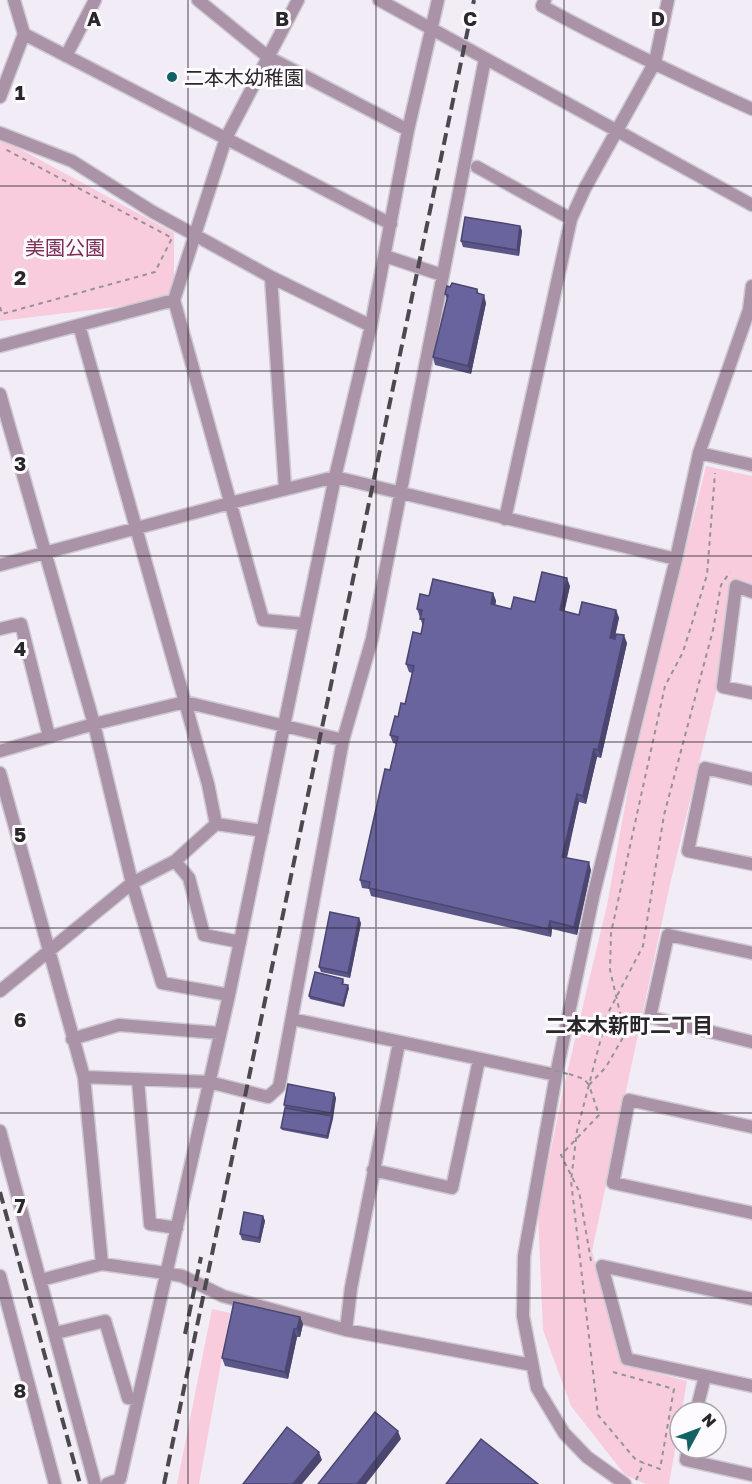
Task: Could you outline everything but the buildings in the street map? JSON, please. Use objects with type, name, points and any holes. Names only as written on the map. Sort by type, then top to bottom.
[{"type":"street","points":[[0,97],[24,34],[14,0]]},
{"type":"street","points":[[66,56],[95,0]]},
{"type":"street","points":[[198,0],[268,57],[408,130]]},
{"type":"street","points":[[298,0],[226,138],[174,300],[263,620],[304,624]]},
{"type":"street","points":[[379,0],[752,205]]},
{"type":"street","points":[[108,1484],[120,1479],[229,995],[304,624],[335,477],[371,326],[408,130],[438,0]]},
{"type":"street","points":[[544,0],[542,6],[655,62],[686,80],[752,109]]},
{"type":"street","points":[[505,519],[571,219],[616,130],[655,62],[668,0]]},
{"type":"street","points":[[24,34],[391,224]]},
{"type":"street","points":[[84,1077],[209,1082],[260,1095],[273,1094],[279,1087],[343,741],[372,639],[485,59]]},
{"type":"street","points":[[0,133],[72,161],[271,277],[371,326]]},
{"type":"street","points":[[477,167],[571,219]]},
{"type":"street","points":[[385,256],[442,275]]},
{"type":"street","points":[[271,277],[285,488]]},
{"type":"street","points":[[625,1484],[587,1457],[564,1433],[537,1388],[523,1316],[524,1256],[557,1072],[593,897],[676,559],[699,453],[751,311],[752,286]]},
{"type":"street","points":[[0,346],[174,300]]},
{"type":"street","points":[[79,325],[134,528],[185,702],[216,824]]},
{"type":"street","points":[[0,394],[43,553],[94,724],[132,883],[162,983],[229,995]]},
{"type":"street","points":[[699,453],[752,465]]},
{"type":"street","points":[[0,565],[230,502],[335,477],[401,495],[676,559]]},
{"type":"street","points":[[752,592],[736,585],[723,687],[752,693]]},
{"type":"street","points":[[0,629],[21,624],[49,736]]},
{"type":"street","points":[[0,751],[94,724],[185,702],[285,724],[343,741]]},
{"type":"street","points":[[752,779],[705,768],[688,851],[752,864]]},
{"type":"street","points":[[0,773],[84,1077],[102,1264]]},
{"type":"street","points":[[216,824],[263,831]]},
{"type":"street","points":[[0,991],[132,883],[175,861],[216,824]]},
{"type":"street","points":[[175,861],[189,878],[204,935],[240,942]]},
{"type":"street","points":[[752,953],[668,935],[650,1017],[752,1042]]},
{"type":"street","points":[[292,1019],[480,1060],[557,1072]]},
{"type":"street","points":[[72,1039],[119,1026],[219,1033]]},
{"type":"street","points":[[346,1330],[351,1288],[399,1043]]},
{"type":"street","points":[[374,1170],[452,1188],[480,1060]]},
{"type":"street","points":[[138,1080],[150,1224],[177,1228]]},
{"type":"street","points":[[752,1127],[629,1100],[613,1183],[752,1213]]},
{"type":"street","points":[[0,1131],[42,1280],[95,1484]]},
{"type":"street","points":[[42,1280],[102,1264],[165,1273],[182,1276],[223,1296],[346,1330],[532,1365]]},
{"type":"street","points":[[752,1299],[602,1266],[627,1359],[752,1386]]},
{"type":"street","points":[[0,1276],[55,1484]]},
{"type":"street","points":[[56,1333],[105,1321],[128,1398],[138,1399]]},
{"type":"street","points":[[699,1400],[705,1376]]},
{"type":"street","points":[[686,1460],[752,1475]]},
{"type":"path","points":[[0,147],[172,238],[155,272],[2,314],[0,307]]},
{"type":"path","points":[[589,1085],[606,1067],[625,1035],[610,970],[611,933],[665,687],[683,652],[707,575],[716,473]]},
{"type":"path","points":[[613,1372],[674,1389],[660,1470],[636,1460],[597,1415],[572,1177],[576,1140],[607,1015],[643,946],[664,815],[714,630],[721,585],[730,572]]},
{"type":"path","points":[[557,1072],[584,1078],[589,1085],[599,1115],[561,1155],[579,1191],[591,1261]]},
{"type":"path","points":[[623,1366],[627,1376]]},
{"type":"path","points":[[634,1484],[644,1463]]},
{"type":"green space","name":"美園公園","points":[[0,138],[174,233],[174,300],[0,321]]},
{"type":"green space","points":[[706,466],[752,476],[752,586],[733,582],[719,680],[670,884],[592,1251],[622,1364],[687,1381],[684,1400],[668,1400],[668,1460],[673,1460],[669,1484],[646,1484],[625,1475],[571,1406],[543,1330],[538,1214],[563,1090],[607,905],[630,778]]},
{"type":"green space","points":[[212,1309],[230,1313],[199,1484],[177,1484]]},
{"type":"railway","points":[[164,1484],[474,0]]},
{"type":"railway","points":[[0,1192],[80,1484]]},
{"type":"railway","points":[[185,1334],[201,1257]]},
{"type":"place","name":"二本木幼稚園","points":[[172,77]]},
{"type":"district","name":"二本木新町二丁目","points":[[629,1025]]}]
